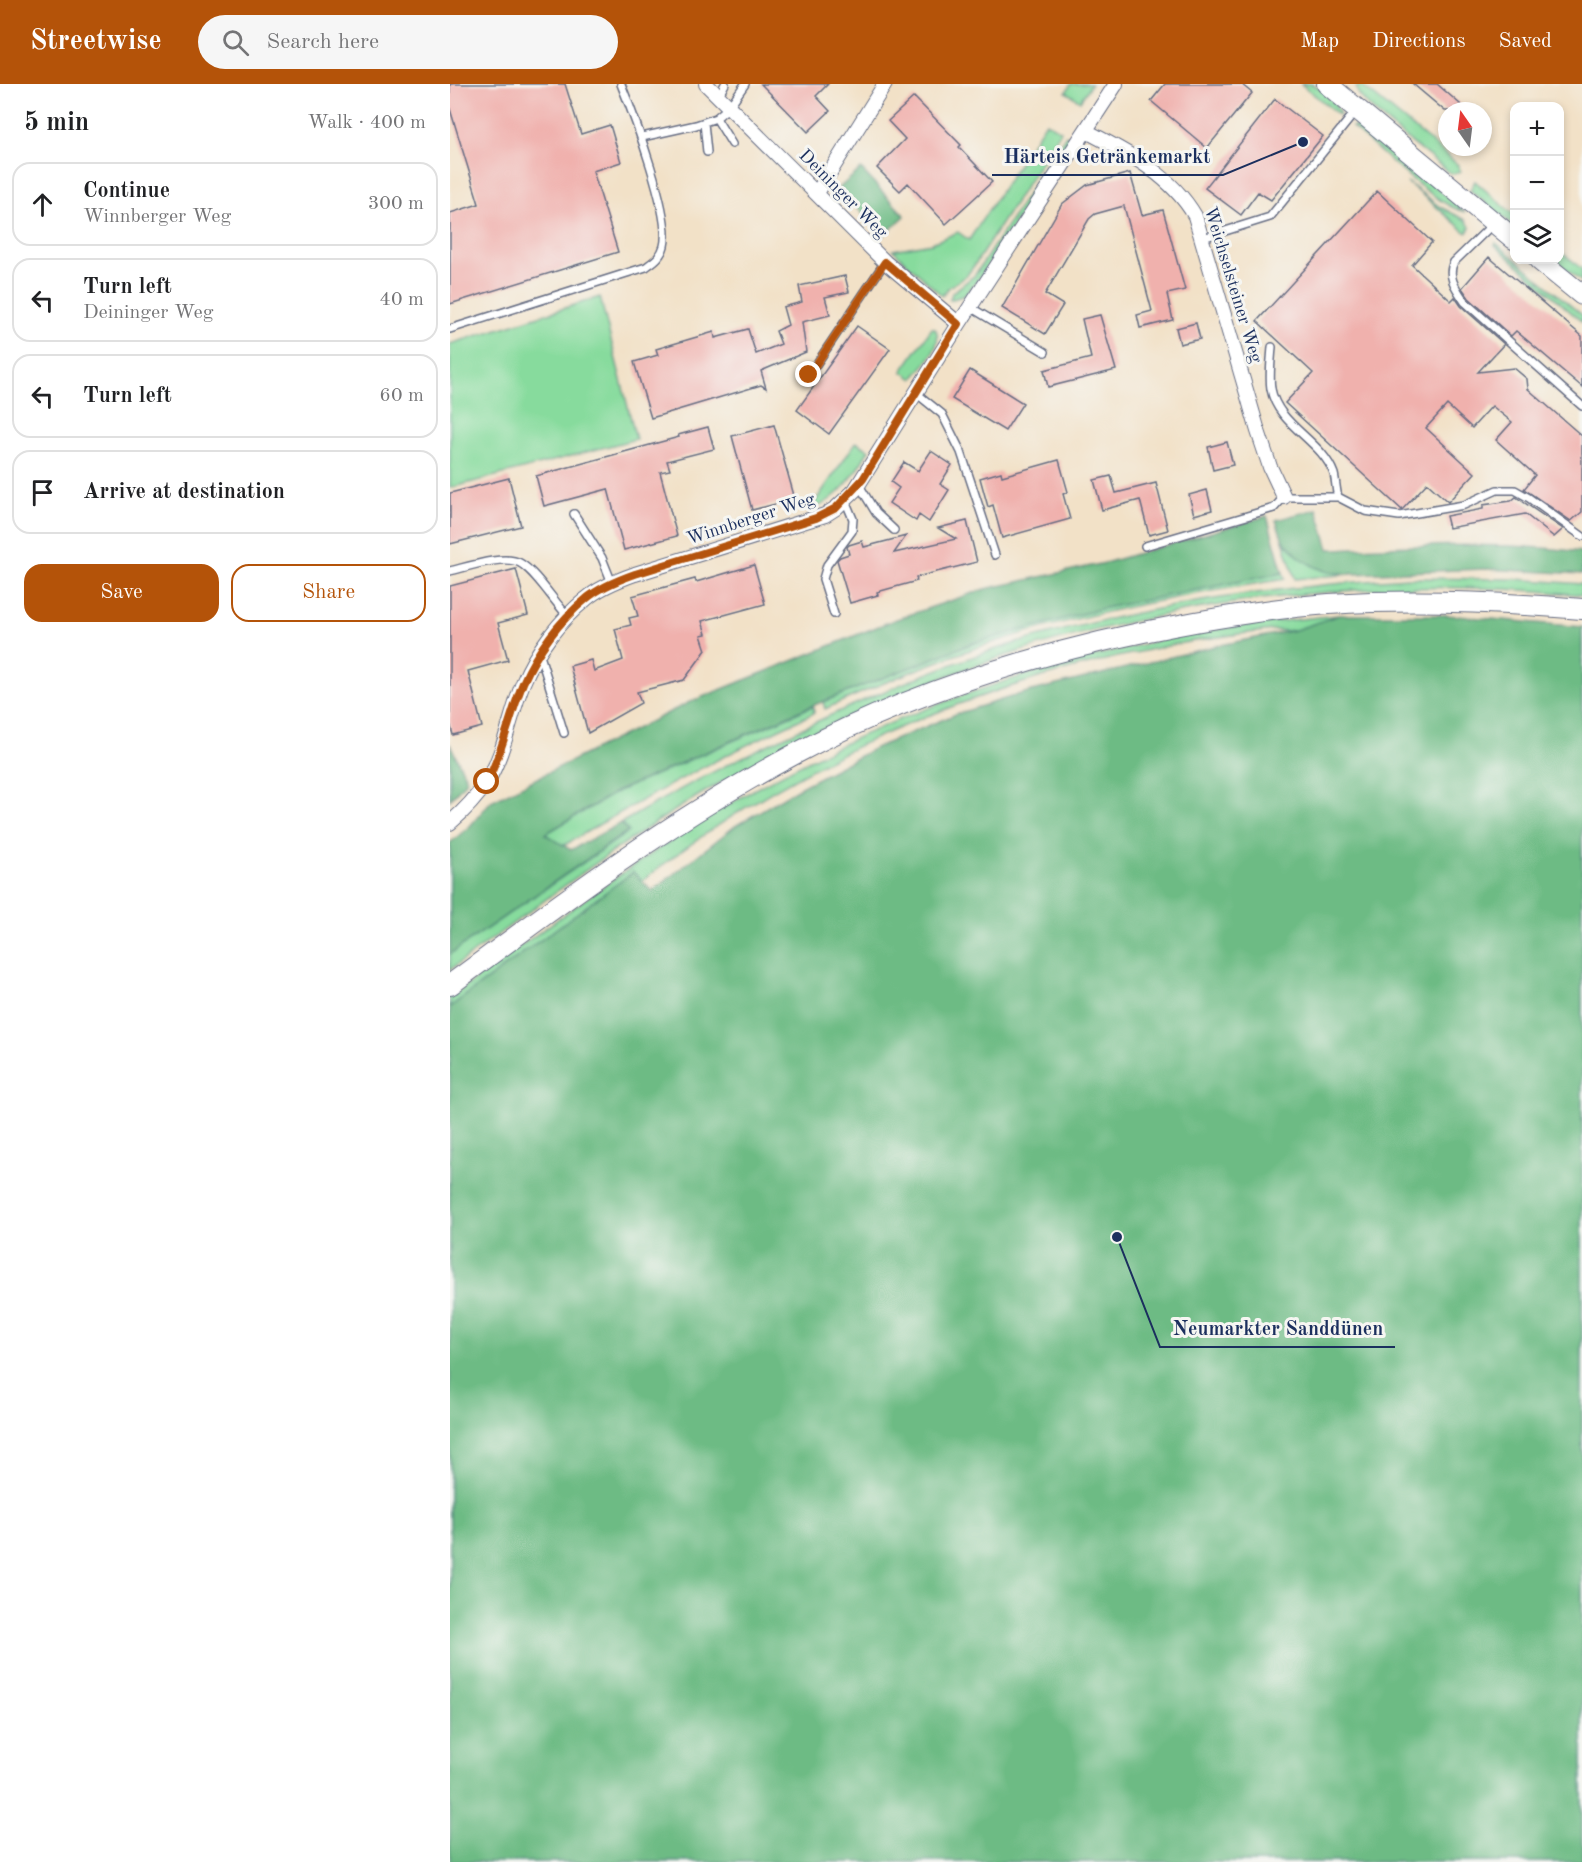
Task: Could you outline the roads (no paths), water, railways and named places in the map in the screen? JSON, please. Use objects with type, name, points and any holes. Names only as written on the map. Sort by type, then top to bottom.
[{"type":"main road","points":[[1336,87],[1357,108],[1510,235]]},
{"type":"main road","points":[[1544,264],[1582,295]]},
{"type":"main road","points":[[450,986],[618,862],[666,829],[727,792],[795,754],[856,724],[973,678],[1106,640],[1158,628],[1284,608],[1360,602],[1460,602],[1582,609]]},
{"type":"street","name":"Deininger Weg","points":[[706,84],[722,90],[729,107],[885,262],[958,324]]},
{"type":"street","points":[[817,193],[885,84]]},
{"type":"street","name":"Winnberger Weg","points":[[450,823],[487,782],[495,766],[524,682],[540,652],[568,616],[587,597],[612,583],[635,574],[825,515],[860,485],[958,324],[1116,84]]},
{"type":"street","name":"Weichselsteiner Weg","points":[[1086,131],[1142,163],[1178,191],[1195,216],[1260,439],[1284,497]]},
{"type":"lane","points":[[450,329],[646,267],[658,258],[664,247],[666,233],[642,137],[621,84]]},
{"type":"lane","points":[[642,137],[717,118],[729,107],[745,84]]},
{"type":"lane","points":[[1203,238],[1270,217],[1357,108]]},
{"type":"lane","points":[[717,118],[732,144]]},
{"type":"lane","points":[[704,123],[707,152]]},
{"type":"lane","points":[[1495,222],[1455,262],[1451,269],[1457,290],[1465,302],[1582,406]]},
{"type":"lane","points":[[809,375],[885,262]]},
{"type":"lane","points":[[970,307],[1045,352]]},
{"type":"lane","points":[[1272,347],[1271,389],[1276,404],[1287,420],[1319,452],[1333,473],[1338,497]]},
{"type":"lane","points":[[915,393],[942,414],[961,452],[995,555]]},
{"type":"lane","points":[[860,485],[876,513],[894,530]]},
{"type":"lane","points":[[1145,546],[1274,508],[1284,497],[1338,497],[1365,511],[1399,516],[1464,505],[1497,490],[1515,490],[1582,536]]},
{"type":"lane","points":[[834,614],[823,579],[827,565],[852,531],[853,519],[844,500]]},
{"type":"lane","points":[[574,513],[602,558],[612,583]]},
{"type":"lane","points":[[450,571],[506,560],[520,562],[568,616]]},
{"type":"lane","points":[[540,652],[564,733]]},
{"type":"place","name":"Härteis Getränkemarkt","points":[[1303,142]]},
{"type":"place","name":"Neumarkter Sanddünen","points":[[1117,1237]]}]
